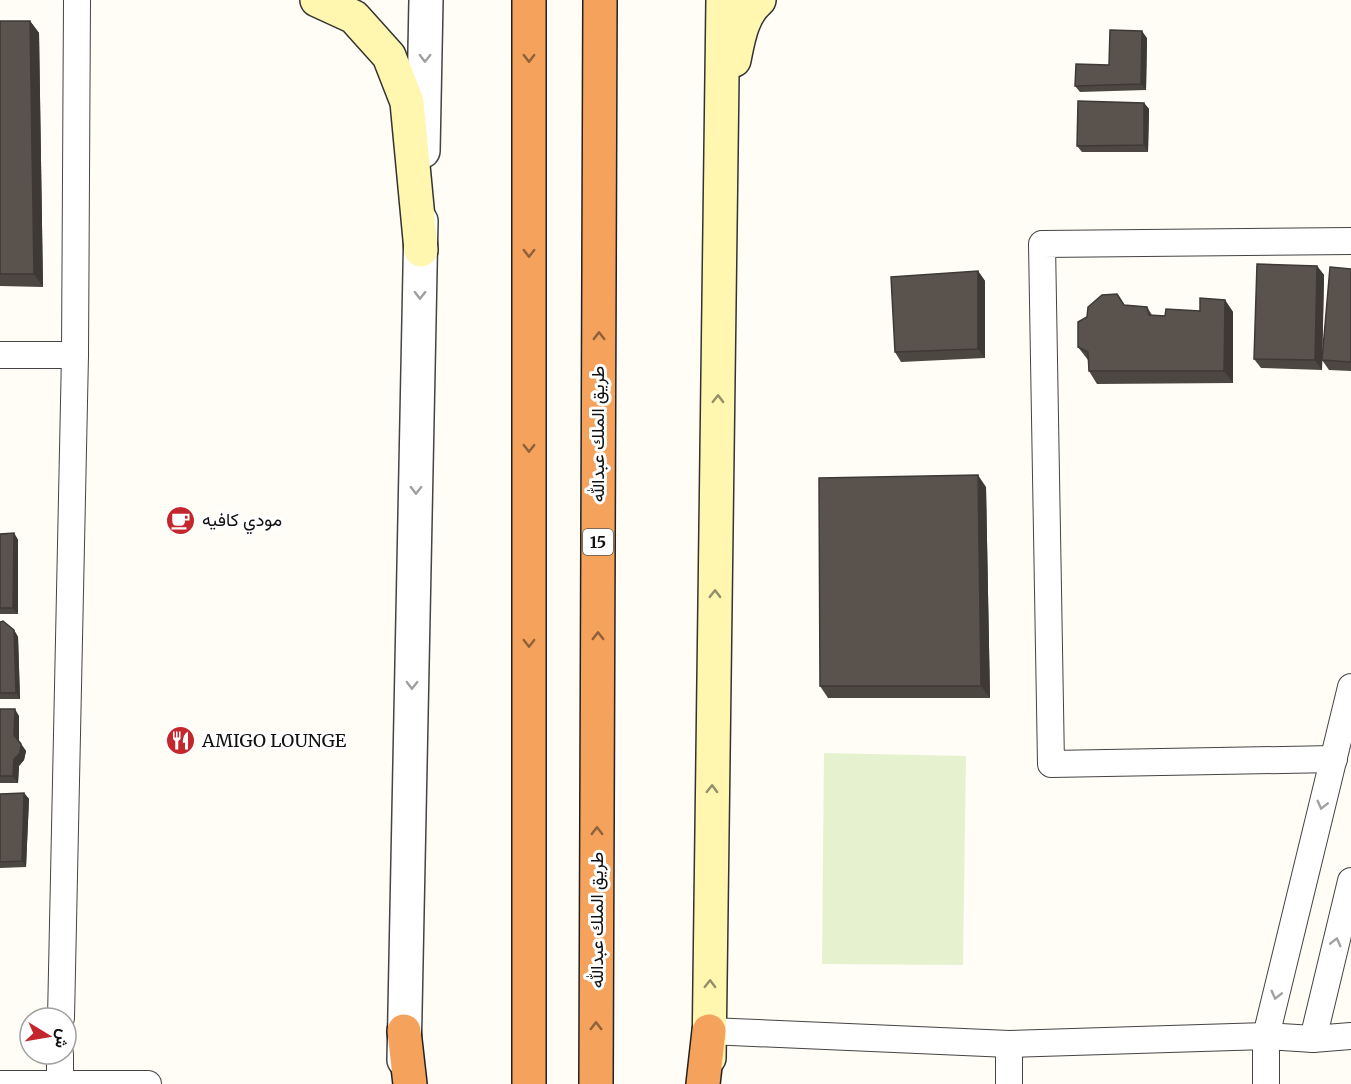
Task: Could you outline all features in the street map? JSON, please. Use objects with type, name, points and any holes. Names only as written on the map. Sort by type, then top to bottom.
[{"type":"highway","points":[[529,0],[529,1084]]},
{"type":"highway","name":"طريق الملك عبدالله","points":[[596,1084],[600,0]]},
{"type":"highway","points":[[703,1084],[709,1031]]},
{"type":"highway","points":[[404,1032],[410,1084]]},
{"type":"main road","points":[[317,0],[354,16],[389,56],[406,102],[421,250]]},
{"type":"main road","points":[[709,1084],[723,0]]},
{"type":"main road","points":[[722,112],[741,27],[759,0]]},
{"type":"street","points":[[61,1006],[75,355],[77,0]]},
{"type":"street","points":[[405,1084],[404,1032],[426,0]]},
{"type":"street","points":[[1334,759],[1051,764],[1042,244],[1351,242]]},
{"type":"street","points":[[0,355],[75,355]]},
{"type":"street","points":[[1266,1084],[1266,1036],[1351,687]]},
{"type":"street","points":[[1312,1040],[1351,880]]},
{"type":"street","points":[[709,1031],[1009,1044],[1266,1036],[1312,1040],[1351,1036]]},
{"type":"street","points":[[1009,1044],[1009,1084]]},
{"type":"street","points":[[60,1066],[60,1084]]},
{"type":"street","points":[[0,1084],[148,1084]]},
{"type":"green space","points":[[824,753],[966,756],[963,965],[822,964]]},
{"type":"building","points":[[0,21],[30,21],[34,274],[0,274]]},
{"type":"building","points":[[1110,30],[1142,31],[1141,84],[1075,86],[1076,64],[1109,65]]},
{"type":"building","points":[[1078,101],[1144,103],[1144,145],[1077,146]]},
{"type":"building","points":[[1257,264],[1317,266],[1315,360],[1254,359]]},
{"type":"building","points":[[1330,267],[1351,269],[1351,362],[1322,360]]},
{"type":"building","points":[[978,271],[978,349],[895,352],[891,277]]},
{"type":"building","points":[[1117,294],[1124,305],[1147,307],[1149,315],[1165,316],[1166,309],[1200,311],[1200,298],[1225,300],[1224,371],[1089,371],[1088,352],[1078,347],[1078,322],[1087,317],[1088,307],[1102,295]]},
{"type":"building","points":[[978,475],[981,686],[820,686],[819,478]]},
{"type":"building","points":[[14,533],[13,608],[0,608],[0,534]]},
{"type":"building","points":[[3,621],[14,630],[16,693],[0,693],[0,622]]},
{"type":"building","points":[[0,709],[15,709],[14,735],[21,744],[20,753],[14,759],[13,776],[0,776]]},
{"type":"building","points":[[24,793],[22,861],[0,862],[0,794]]},
{"type":"place","name":"مودي كافيه","points":[[181,520]]},
{"type":"place","name":"AMIGO LOUNGE","points":[[181,741]]}]
